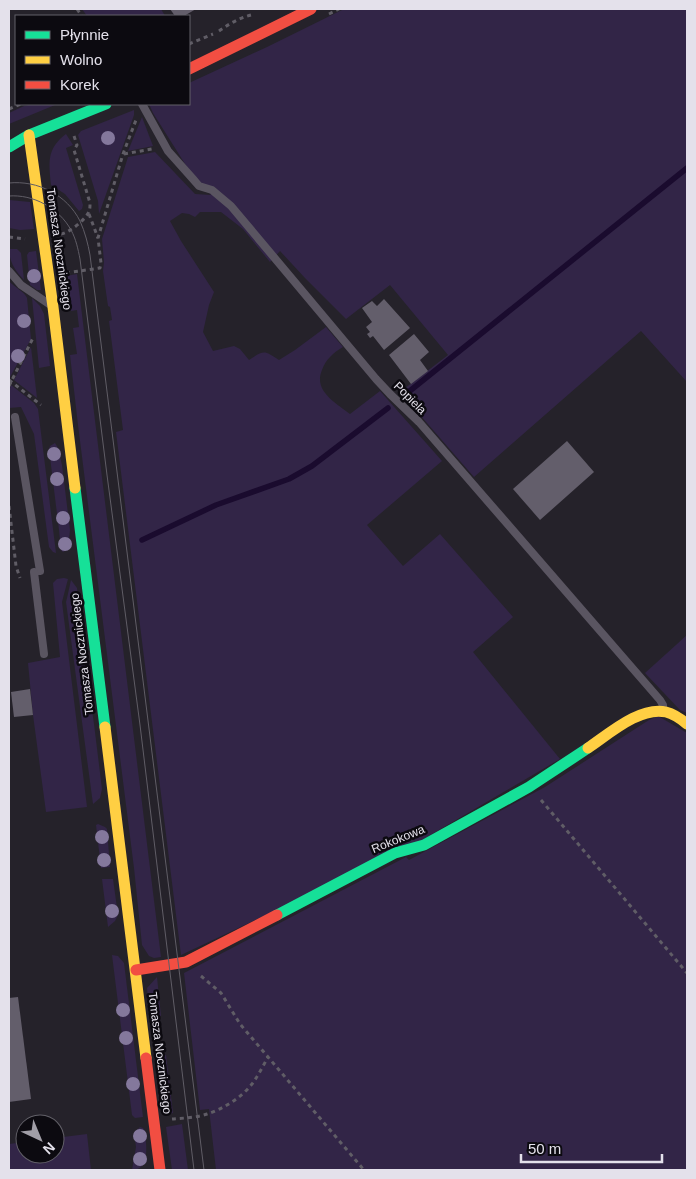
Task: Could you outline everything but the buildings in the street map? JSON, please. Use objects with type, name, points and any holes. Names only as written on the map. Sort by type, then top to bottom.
[{"type":"street","points":[[190,69],[311,9]]},
{"type":"street","points":[[9,147],[29,135],[104,105]]},
{"type":"street","points":[[9,139],[29,135]]},
{"type":"street","name":"Tomasza Nocznickiego","points":[[29,135],[53,307],[160,1170]]},
{"type":"street","points":[[662,711],[672,713],[687,724]]},
{"type":"street","name":"Rokokowa","points":[[136,970],[186,962],[395,853],[424,845],[529,787],[631,719],[644,712],[662,711]]},
{"type":"lane","name":"Popiela","points":[[143,105],[168,151],[199,186],[212,190],[231,206],[376,379],[419,422],[660,700],[663,705],[662,711]]},
{"type":"lane","points":[[9,271],[21,285],[53,307]]},
{"type":"lane","points":[[281,279],[291,277]]},
{"type":"lane","points":[[15,417],[37,572],[44,654]]},
{"type":"path","points":[[190,44],[256,12]]},
{"type":"path","points":[[98,238],[123,154],[138,116]]},
{"type":"path","points":[[63,274],[100,268],[101,262],[98,238],[89,213],[90,203],[74,150],[76,145],[73,131]]},
{"type":"path","points":[[123,154],[154,149],[164,144]]},
{"type":"path","points":[[9,237],[22,239],[66,233],[89,213]]},
{"type":"path","points":[[33,338],[9,382],[41,405]]},
{"type":"path","points":[[9,506],[16,566],[20,578]]},
{"type":"path","points":[[529,787],[687,973]]},
{"type":"path","points":[[186,962],[221,993],[240,1024],[364,1170]]},
{"type":"path","points":[[204,1115],[222,1108],[243,1093],[252,1084],[268,1057]]},
{"type":"shaded area","points":[[82,9],[161,9],[164,15],[86,15]]},
{"type":"shaded area","points":[[344,9],[687,9],[687,382],[641,331],[474,477],[400,392],[448,355],[390,285],[346,319],[280,251],[270,262],[243,229],[221,212],[200,212],[195,217],[182,213],[170,221],[214,292],[203,332],[213,351],[234,346],[240,349],[249,360],[264,352],[279,360],[326,327],[343,347],[330,357],[322,370],[321,384],[327,396],[350,414],[380,391],[442,461],[367,525],[403,566],[440,534],[513,617],[473,652],[560,759],[410,847],[181,955],[116,432],[123,430],[109,321],[112,320],[103,271],[102,239],[128,157],[155,152],[195,194],[211,195],[192,175],[149,105],[190,105],[190,83]]},
{"type":"shaded area","points":[[55,105],[9,124],[9,113],[24,106]]},
{"type":"shaded area","points":[[134,110],[134,115],[99,214],[98,201],[78,135],[81,131]]},
{"type":"shaded area","points":[[142,117],[153,146],[128,151]]},
{"type":"shaded area","points":[[66,134],[73,145],[66,148],[83,205],[79,211],[65,194],[51,185],[50,157],[55,145]]},
{"type":"shaded area","points":[[9,200],[30,202],[34,229],[20,230],[9,228]]},
{"type":"shaded area","points":[[9,249],[17,249],[21,253],[24,280],[13,266]]},
{"type":"shaded area","points":[[36,251],[41,290],[37,290],[30,285],[27,255],[29,252]]},
{"type":"shaded area","points":[[77,274],[161,957],[154,958],[149,956],[142,945],[70,355],[77,354],[73,328],[79,327],[77,310],[71,311],[66,276]]},
{"type":"shaded area","points":[[9,281],[24,293],[27,298],[31,339],[10,377],[9,376]]},
{"type":"shaded area","points":[[32,298],[40,306],[44,314],[50,366],[39,368]]},
{"type":"shaded area","points":[[31,347],[37,398],[14,380]]},
{"type":"shaded area","points":[[11,385],[34,403],[38,409],[56,553],[49,547],[34,434],[21,407],[9,408]]},
{"type":"shaded area","points":[[55,443],[62,465],[70,530],[68,549],[63,552],[61,550],[49,449]]},
{"type":"shaded area","points":[[57,579],[68,579],[62,602],[87,807],[46,812],[28,663],[60,657],[53,583]]},
{"type":"shaded area","points":[[71,580],[77,588],[102,789],[100,798],[93,804],[66,602]]},
{"type":"shaded area","points":[[687,635],[687,713],[680,710],[645,673]]},
{"type":"shaded area","points":[[658,716],[687,733],[687,1170],[216,1170],[209,1109],[200,1110],[184,973],[406,857],[409,860],[545,787]]},
{"type":"shaded area","points":[[98,824],[107,829],[110,867],[101,868],[96,825]]},
{"type":"shaded area","points":[[102,879],[113,879],[118,915],[115,921],[108,927]]},
{"type":"shaded area","points":[[112,955],[118,956],[124,963],[143,1117],[135,1118],[132,1115]]},
{"type":"shaded area","points":[[157,977],[161,1016],[158,1016],[157,1007],[149,1009],[147,988]]},
{"type":"shaded area","points":[[166,1055],[173,1113],[164,1115],[157,1064],[164,1063],[163,1056]]},
{"type":"shaded area","points":[[182,1124],[188,1170],[172,1170],[166,1127]]},
{"type":"shaded area","points":[[140,1127],[145,1131],[145,1161],[138,1169],[132,1170],[136,1147],[134,1133]]},
{"type":"shaded area","points":[[87,1134],[91,1170],[9,1170],[9,1144],[15,1143],[15,1164],[65,1164],[65,1137]]},
{"type":"waterway","points":[[406,394],[687,168]]},
{"type":"waterway","points":[[142,540],[216,505],[289,479],[312,466],[388,408]]},
{"type":"tram line","points":[[9,183],[30,184],[41,187],[68,204],[80,221],[89,251],[204,1170]]},
{"type":"tram line","points":[[9,196],[27,197],[36,200],[60,215],[73,233],[80,259],[140,725],[194,1170]]},
{"type":"traffic: fast","points":[[9,147],[29,135],[104,105]]},
{"type":"traffic: fast","points":[[75,488],[105,727]]},
{"type":"traffic: fast","points":[[277,915],[395,853],[424,845],[529,787],[588,748]]},
{"type":"traffic: slow","points":[[29,135],[53,307],[75,488]]},
{"type":"traffic: slow","points":[[588,748],[625,722],[646,713],[666,712],[687,724]]},
{"type":"traffic: slow","points":[[105,727],[146,1058]]},
{"type":"traffic: jam","points":[[190,69],[311,9]]},
{"type":"traffic: jam","points":[[136,970],[186,962],[277,915]]},
{"type":"traffic: jam","points":[[146,1058],[160,1170]]}]
